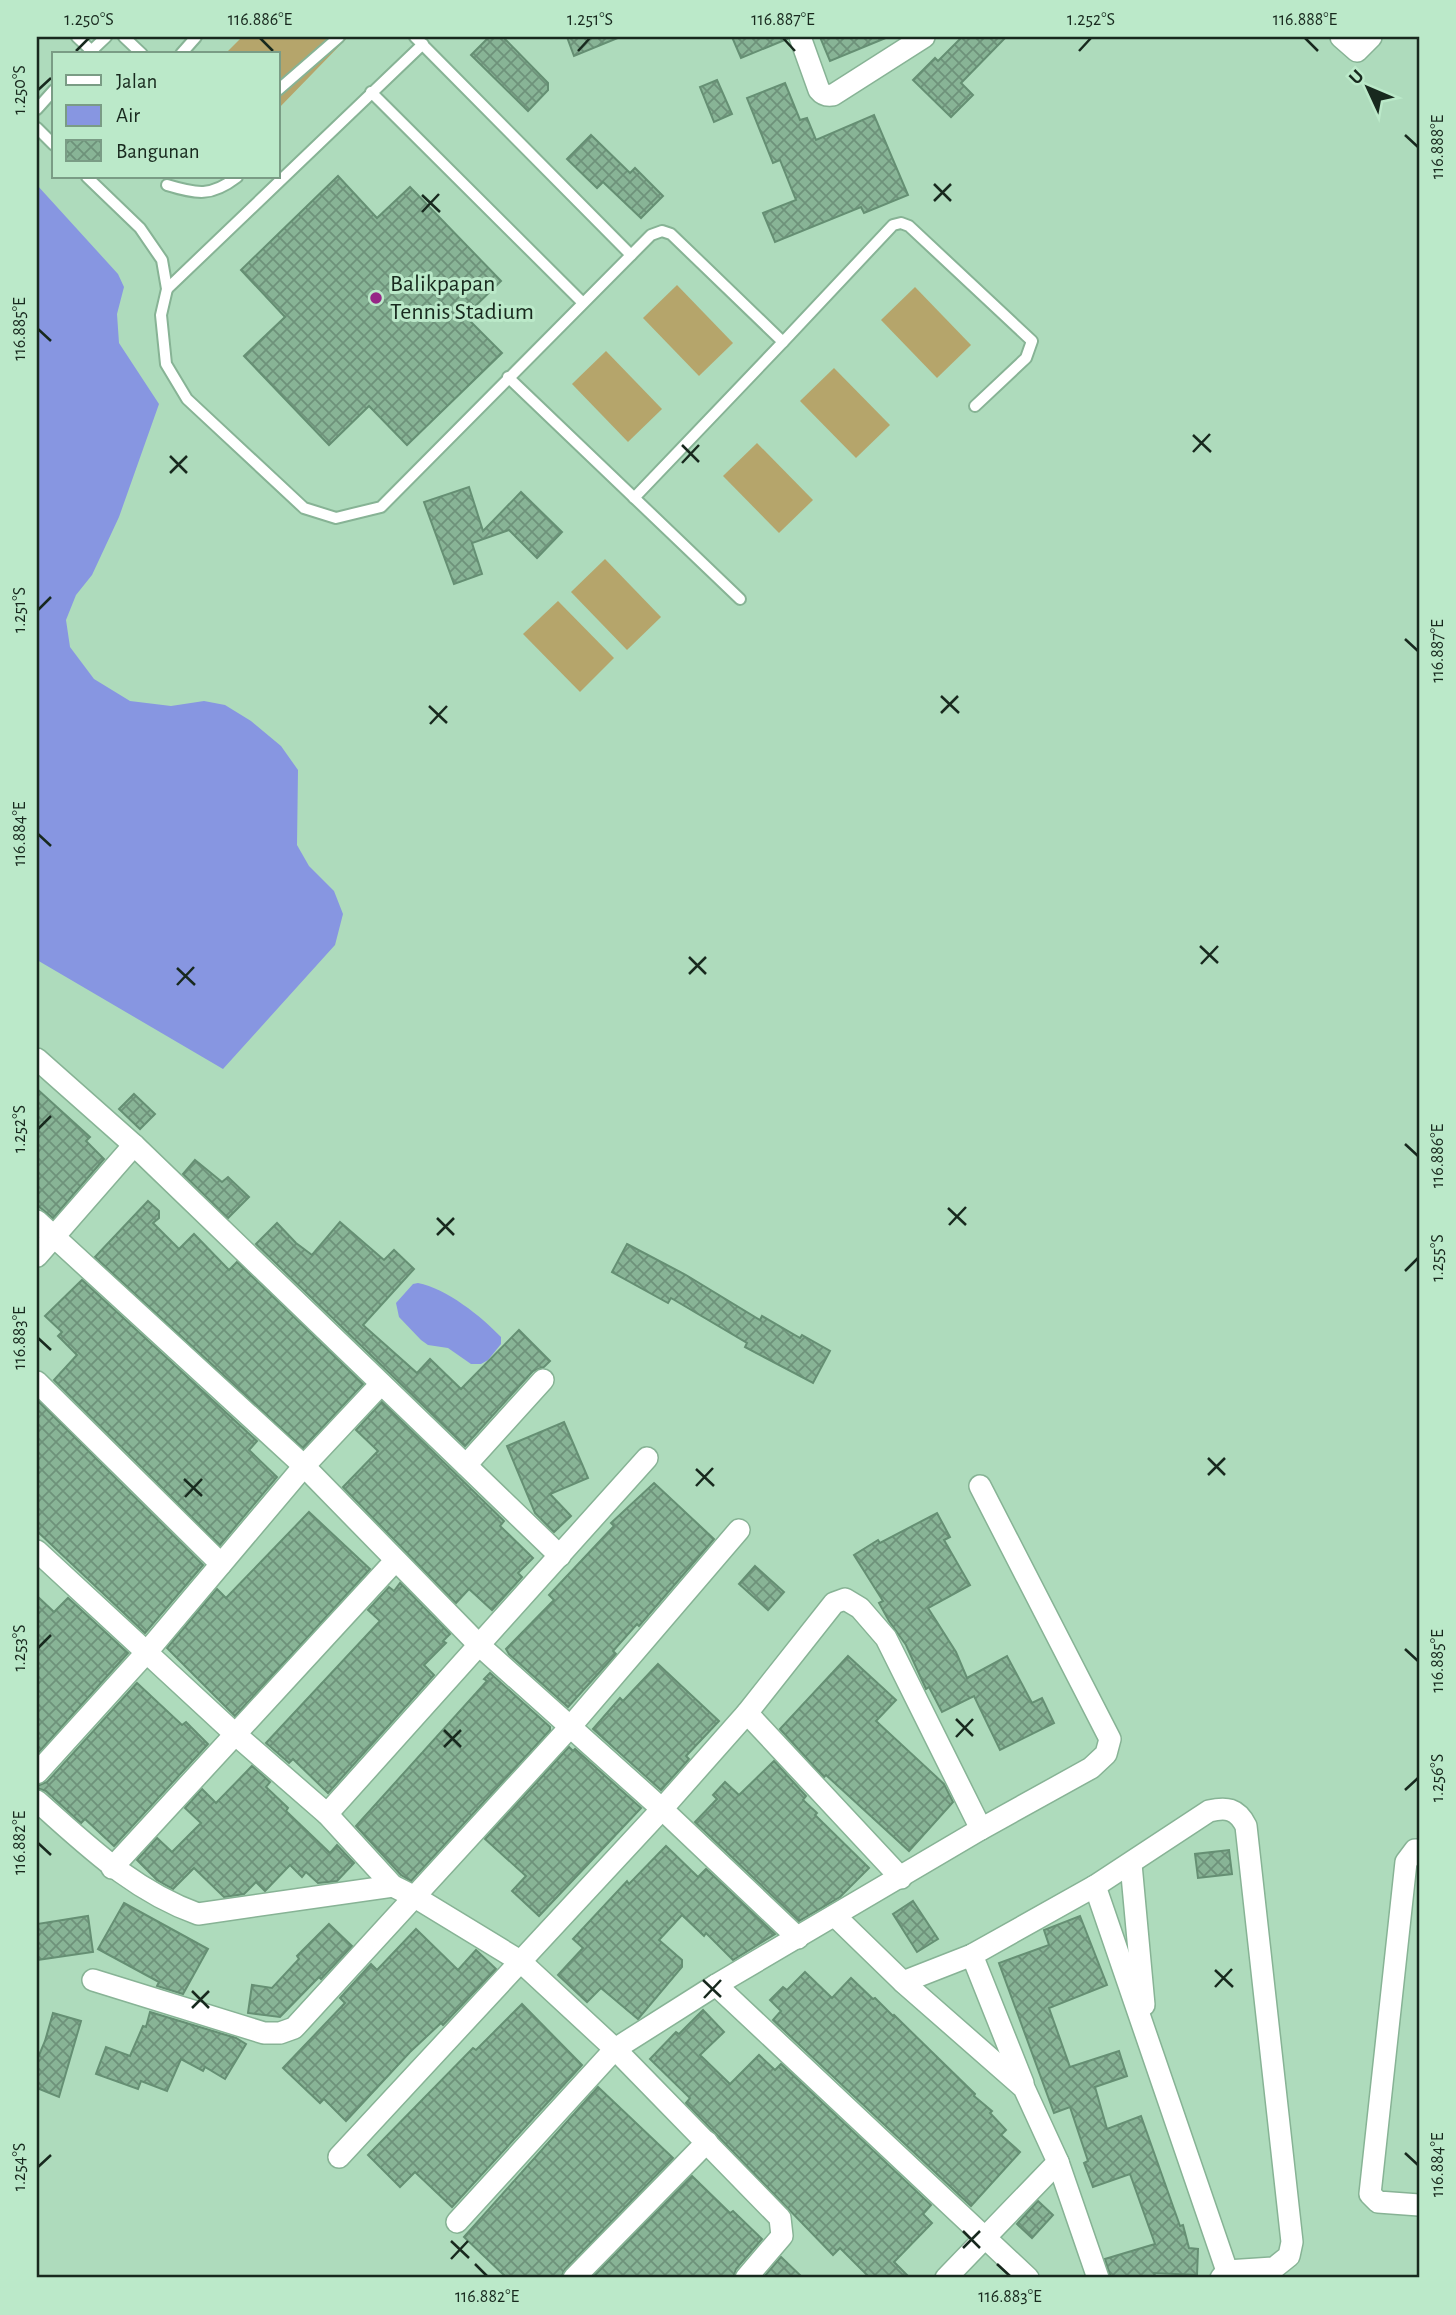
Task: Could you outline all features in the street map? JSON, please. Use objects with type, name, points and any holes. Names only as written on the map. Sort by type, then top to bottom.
[{"type":"street","points":[[800,37],[819,90],[829,96],[918,39]]},
{"type":"street","points":[[1341,37],[1357,51],[1371,37]]},
{"type":"street","points":[[37,1059],[134,1145],[560,1556]]},
{"type":"street","points":[[37,1256],[134,1145]]},
{"type":"street","points":[[37,1221],[304,1466],[479,1645],[663,1809],[798,1938]]},
{"type":"street","points":[[466,1465],[543,1380]]},
{"type":"street","points":[[37,1382],[221,1564]]},
{"type":"street","points":[[37,1773],[146,1653],[304,1466],[381,1384]]},
{"type":"street","points":[[327,1814],[647,1458]]},
{"type":"street","points":[[457,2222],[615,2049],[716,1985],[981,1829],[1091,1768],[1106,1754],[1110,1739],[980,1486]]},
{"type":"street","points":[[93,1980],[264,2033],[279,2033],[294,2028],[571,1726],[739,1531]]},
{"type":"street","points":[[37,1551],[235,1734],[327,1814],[393,1886],[520,1961],[615,2049],[707,2142],[780,2218],[783,2225],[782,2236],[746,2278]]},
{"type":"street","points":[[112,1868],[395,1561]]},
{"type":"street","points":[[339,2157],[663,1809],[747,1713],[834,1604],[845,1600],[860,1608],[886,1638],[981,1829]]},
{"type":"street","points":[[747,1713],[901,1878]]},
{"type":"street","points":[[37,1801],[112,1868],[174,1905],[198,1913],[393,1886]]},
{"type":"street","points":[[903,1982],[972,1955],[1094,1886],[1209,1811],[1223,1808],[1242,1817],[1246,1826],[1292,2242],[1289,2256],[1275,2268],[1224,2275],[1094,1886]]},
{"type":"street","points":[[1419,1850],[1415,1850],[1406,1862],[1370,2194],[1378,2202],[1419,2205]]},
{"type":"street","points":[[1130,1864],[1148,2042]]},
{"type":"street","points":[[835,1916],[903,1982],[1024,2088]]},
{"type":"street","points":[[972,1955],[1024,2088],[1058,2162],[1098,2278]]},
{"type":"street","points":[[716,1985],[1028,2278]]},
{"type":"street","points":[[574,2278],[707,2142]]},
{"type":"street","points":[[946,2278],[1058,2162]]},
{"type":"lane","points":[[77,37],[91,52]]},
{"type":"lane","points":[[93,52],[106,37]]},
{"type":"lane","points":[[124,37],[140,52]]},
{"type":"lane","points":[[183,52],[196,37]]},
{"type":"lane","points":[[280,88],[339,37]]},
{"type":"lane","points":[[167,289],[372,92],[419,41],[631,255]]},
{"type":"lane","points":[[37,109],[52,92]]},
{"type":"lane","points":[[372,92],[582,302]]},
{"type":"lane","points":[[37,128],[52,143]]},
{"type":"lane","points":[[88,178],[151,241],[162,260],[167,289],[161,315],[166,364],[187,400],[304,508],[336,519],[381,506],[651,234],[662,231],[671,234],[783,342]]},
{"type":"lane","points":[[167,185],[190,192],[206,193],[226,186],[236,178]]},
{"type":"lane","points":[[634,498],[893,225],[901,223],[916,231],[1032,341],[1026,358],[975,406]]},
{"type":"lane","points":[[508,377],[740,599]]},
{"type":"shaded area","points":[[242,37],[348,37],[280,107],[280,52],[227,52]]},
{"type":"shaded area","points":[[677,285],[733,343],[699,376],[643,318]]},
{"type":"shaded area","points":[[915,287],[971,345],[937,378],[881,320]]},
{"type":"shaded area","points":[[606,351],[662,409],[628,442],[572,384]]},
{"type":"shaded area","points":[[834,368],[890,425],[856,458],[800,401]]},
{"type":"shaded area","points":[[757,443],[813,500],[779,533],[723,476]]},
{"type":"shaded area","points":[[605,559],[661,617],[627,650],[571,592]]},
{"type":"shaded area","points":[[558,601],[614,658],[580,692],[523,634]]},
{"type":"water","points":[[37,185],[118,274],[124,287],[117,314],[119,343],[159,404],[119,517],[92,575],[76,595],[66,620],[70,647],[94,679],[130,701],[171,706],[204,701],[225,705],[251,721],[281,746],[298,770],[297,845],[309,866],[334,891],[343,914],[335,945],[223,1069],[37,960]]},
{"type":"water","points":[[418,1283],[452,1297],[474,1312],[501,1337],[501,1344],[488,1360],[481,1364],[471,1364],[448,1348],[428,1345],[399,1317],[396,1303],[413,1284]]},
{"type":"building","points":[[489,37],[503,37],[548,83],[548,90],[528,111],[471,55]]},
{"type":"building","points":[[567,37],[620,37],[574,56]]},
{"type":"building","points":[[732,37],[787,37],[787,39],[741,58]]},
{"type":"building","points":[[820,37],[888,37],[830,61]]},
{"type":"building","points":[[962,37],[1006,37],[961,83],[973,95],[951,117],[913,80],[935,58],[938,61]]},
{"type":"building","points":[[717,80],[732,114],[714,122],[700,87]]},
{"type":"building","points":[[785,83],[800,120],[807,118],[816,140],[874,115],[908,195],[864,213],[861,207],[775,242],[763,213],[796,200],[780,160],[773,163],[747,98]]},
{"type":"building","points":[[591,135],[630,173],[635,168],[663,196],[641,218],[603,182],[597,188],[567,159]]},
{"type":"building","name":"Balikpapan Tennis Stadium","points":[[338,176],[377,218],[410,187],[501,281],[465,316],[502,353],[407,445],[369,406],[329,445],[244,356],[285,317],[241,270]]},
{"type":"building","points":[[469,487],[483,531],[521,492],[562,532],[537,558],[509,530],[472,543],[482,574],[454,584],[424,502]]},
{"type":"building","points":[[37,1089],[90,1137],[86,1141],[104,1159],[53,1218],[37,1205]]},
{"type":"building","points":[[134,1094],[155,1114],[140,1129],[119,1109]]},
{"type":"building","points":[[195,1160],[222,1182],[228,1177],[249,1197],[228,1218],[183,1174]]},
{"type":"building","points":[[148,1201],[159,1211],[159,1218],[153,1223],[179,1249],[194,1234],[229,1270],[237,1262],[363,1384],[303,1448],[95,1257]]},
{"type":"building","points":[[340,1222],[384,1260],[394,1250],[414,1269],[363,1325],[417,1373],[430,1359],[461,1389],[519,1330],[550,1361],[544,1367],[533,1371],[465,1446],[256,1244],[277,1223],[312,1255]]},
{"type":"building","points":[[627,1244],[686,1275],[760,1320],[762,1316],[800,1338],[802,1335],[830,1351],[813,1383],[745,1347],[747,1343],[671,1298],[668,1303],[612,1272]]},
{"type":"building","points":[[82,1280],[257,1441],[249,1450],[277,1477],[220,1545],[54,1380],[77,1355],[58,1336],[62,1332],[45,1316]]},
{"type":"building","points":[[37,1400],[203,1565],[145,1633],[37,1531]]},
{"type":"building","points":[[382,1402],[504,1521],[500,1526],[533,1558],[518,1573],[522,1577],[492,1610],[469,1589],[456,1603],[343,1487],[378,1451],[356,1430]]},
{"type":"building","points":[[564,1422],[588,1478],[550,1494],[571,1516],[554,1532],[535,1513],[507,1446]]},
{"type":"building","points":[[654,1483],[714,1539],[639,1626],[637,1624],[613,1651],[616,1654],[568,1707],[506,1649],[554,1600],[549,1595],[614,1526],[611,1523]]},
{"type":"building","points":[[309,1512],[370,1569],[235,1716],[167,1648],[217,1589],[226,1598]]},
{"type":"building","points":[[937,1513],[950,1537],[944,1540],[970,1585],[928,1608],[956,1652],[967,1678],[1007,1656],[1032,1703],[1042,1698],[1054,1723],[1000,1750],[974,1696],[942,1712],[929,1687],[926,1689],[906,1645],[879,1603],[883,1601],[854,1555],[878,1540],[880,1543]]},
{"type":"building","points":[[755,1566],[784,1592],[768,1610],[739,1584]]},
{"type":"building","points":[[400,1583],[450,1634],[443,1641],[446,1643],[424,1665],[434,1675],[328,1793],[293,1759],[289,1763],[266,1743],[380,1621],[368,1610],[389,1587],[394,1591]]},
{"type":"building","points":[[37,1596],[54,1612],[68,1598],[128,1653],[37,1754]]},
{"type":"building","points":[[848,1656],[896,1700],[876,1721],[944,1784],[953,1802],[909,1851],[826,1775],[824,1777],[780,1729]]},
{"type":"building","points":[[658,1664],[719,1721],[686,1756],[689,1759],[661,1790],[593,1729],[620,1698],[623,1701]]},
{"type":"building","points":[[490,1673],[550,1727],[550,1730],[411,1881],[401,1875],[356,1826],[487,1681],[484,1679]]},
{"type":"building","points":[[137,1683],[182,1725],[186,1722],[208,1744],[114,1846],[85,1819],[81,1823],[37,1786],[47,1782]]},
{"type":"building","points":[[569,1747],[573,1751],[575,1749],[641,1808],[539,1916],[512,1891],[526,1876],[485,1839]]},
{"type":"building","points":[[774,1761],[806,1796],[803,1800],[817,1813],[815,1815],[869,1868],[840,1897],[799,1921],[695,1822],[717,1799],[713,1795],[725,1782],[739,1795]]},
{"type":"building","points":[[252,1766],[270,1782],[266,1787],[288,1808],[286,1811],[330,1853],[337,1845],[354,1863],[337,1881],[318,1883],[306,1872],[302,1877],[290,1865],[265,1891],[256,1882],[244,1894],[224,1897],[194,1868],[173,1889],[157,1880],[137,1860],[157,1838],[172,1852],[201,1823],[185,1808],[202,1789],[216,1803]]},
{"type":"building","points":[[666,1846],[698,1877],[706,1869],[775,1934],[733,1960],[706,1933],[704,1936],[682,1915],[659,1940],[682,1960],[682,1967],[638,2019],[601,1988],[587,2002],[558,1975],[583,1948],[573,1939],[627,1881],[629,1884]]},
{"type":"building","points":[[1229,1850],[1232,1874],[1198,1878],[1195,1854]]},
{"type":"building","points":[[913,1901],[938,1939],[917,1952],[893,1914]]},
{"type":"building","points":[[124,1903],[208,1949],[183,1994],[157,1986],[159,1982],[98,1949]]},
{"type":"building","points":[[88,1916],[93,1952],[37,1960],[37,1924]]},
{"type":"building","points":[[1080,1916],[1107,1985],[1049,2008],[1070,2067],[1119,2051],[1127,2076],[1095,2087],[1107,2129],[1141,2116],[1180,2226],[1183,2225],[1189,2248],[1198,2249],[1197,2275],[1154,2273],[1156,2278],[1111,2278],[1105,2259],[1155,2244],[1130,2174],[1093,2187],[1084,2163],[1088,2161],[1070,2107],[1054,2113],[999,1963],[1049,1945],[1044,1930]]},
{"type":"building","points":[[329,1924],[352,1946],[280,2017],[248,2013],[252,1985],[272,1988],[299,1959],[297,1956]]},
{"type":"building","points":[[416,1929],[458,1970],[476,1950],[496,1969],[443,2025],[441,2023],[410,2052],[346,2121],[324,2099],[320,2103],[283,2068],[345,2003],[340,1998],[371,1964],[377,1970]]},
{"type":"building","points":[[805,1972],[832,1998],[851,1978],[894,2015],[975,2094],[1006,2130],[1001,2135],[1020,2152],[971,2206],[773,2020],[781,2011],[770,2000],[783,1987],[787,1990]]},
{"type":"building","points":[[522,2004],[582,2065],[452,2207],[415,2172],[400,2187],[368,2155],[473,2048],[476,2050]]},
{"type":"building","points":[[703,2010],[724,2032],[700,2055],[730,2084],[759,2055],[775,2070],[781,2064],[931,2205],[923,2214],[932,2223],[894,2262],[910,2278],[870,2278],[840,2248],[833,2255],[686,2103],[690,2098],[650,2059],[676,2032],[679,2034]]},
{"type":"building","points":[[150,2012],[236,2038],[246,2044],[225,2079],[205,2067],[203,2071],[181,2059],[167,2091],[141,2081],[138,2089],[96,2074],[106,2047],[130,2056],[143,2026],[146,2027]]},
{"type":"building","points":[[53,2013],[81,2021],[59,2097],[37,2088],[37,2060]]},
{"type":"building","points":[[598,2087],[673,2158],[565,2269],[561,2278],[507,2278],[464,2237]]},
{"type":"building","points":[[692,2176],[762,2239],[736,2269],[733,2278],[592,2278]]},
{"type":"building","points":[[1038,2201],[1053,2215],[1032,2238],[1017,2224]]},
{"type":"building","points":[[781,2257],[803,2278],[763,2278]]},
{"type":"place","name":"Balikpapan Tennis Stadium","points":[[376,298]]}]
